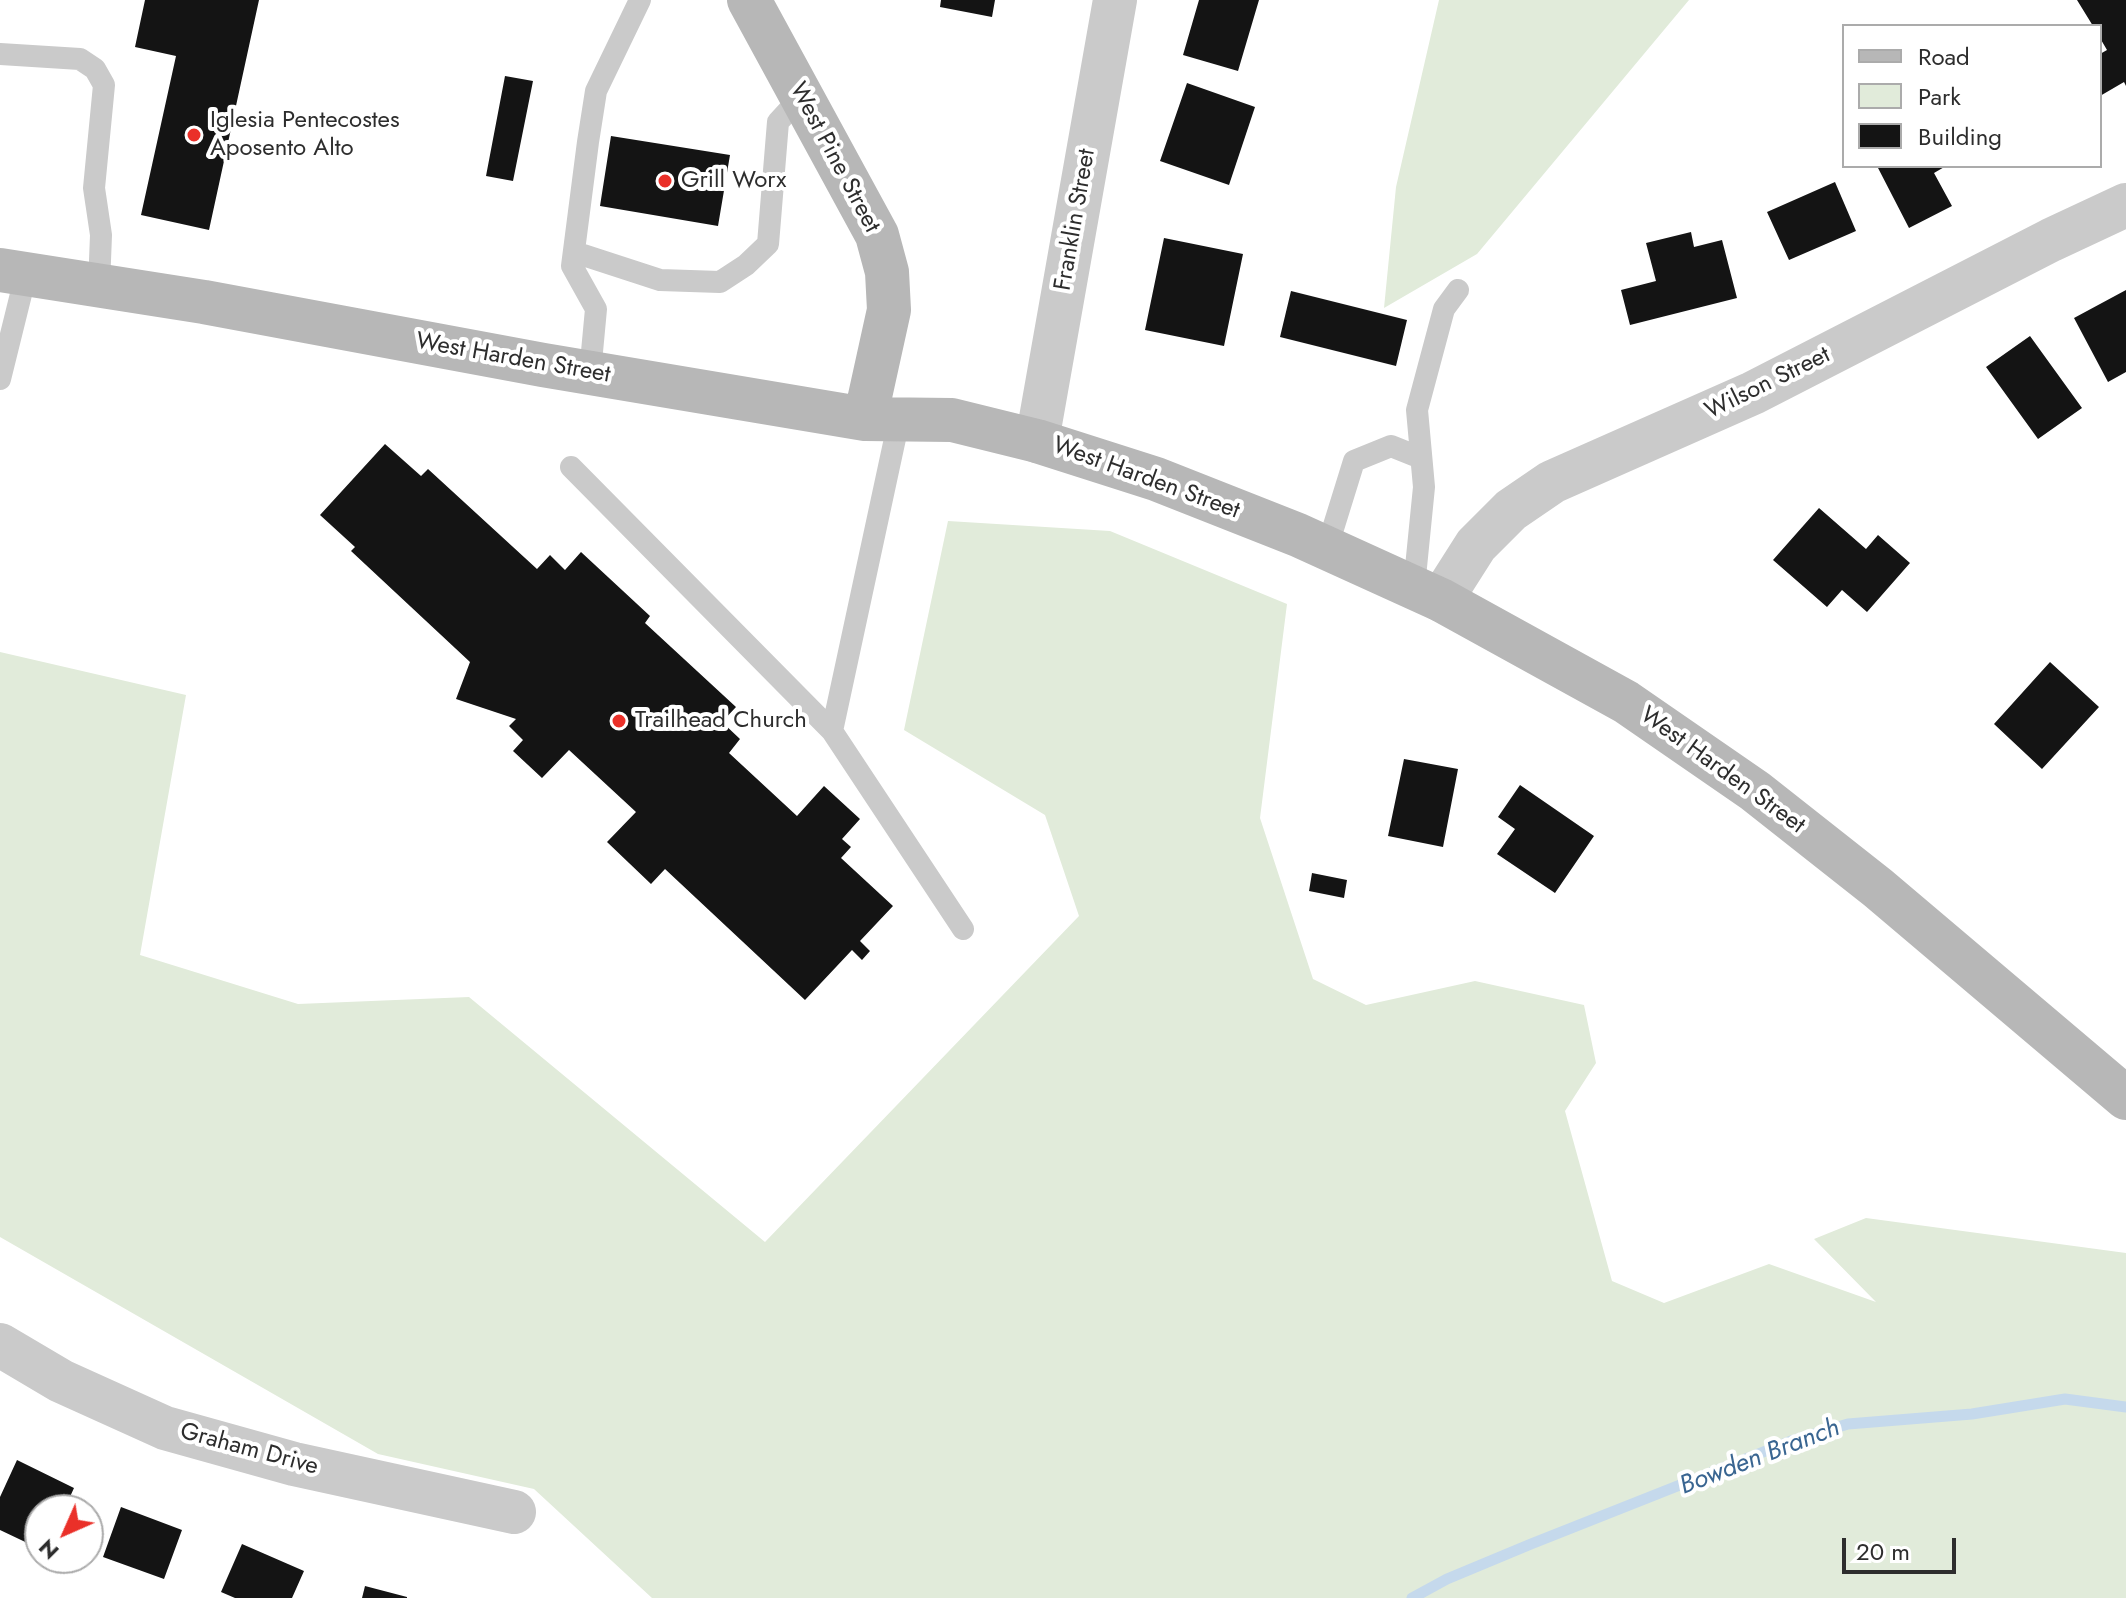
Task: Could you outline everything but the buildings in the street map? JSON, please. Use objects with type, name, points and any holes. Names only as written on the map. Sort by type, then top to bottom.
[{"type":"main road","name":"West Pine Street","points":[[749,0],[877,235],[887,272],[889,310],[882,420]]},
{"type":"main road","name":"West Harden Street","points":[[13,272],[204,302],[590,373],[882,420],[952,420],[1037,441],[1156,479],[1327,548],[1428,593],[1626,702],[1755,791],[1878,888],[2126,1098]]},
{"type":"street","name":"Franklin Street","points":[[1037,441],[1115,0]]},
{"type":"street","name":"Wilson Street","points":[[1428,593],[1511,510],[1552,482],[1753,393],[2051,240],[2126,205]]},
{"type":"street","name":"Graham Drive","points":[[0,1345],[61,1381],[165,1428],[294,1464],[514,1512]]},
{"type":"lane","points":[[590,373],[596,309],[572,266],[596,91],[640,0]]},
{"type":"lane","points":[[0,54],[80,59],[95,69],[104,85],[94,188],[101,235],[99,286]]},
{"type":"lane","points":[[574,252],[660,280],[720,282],[746,265],[768,244],[778,122],[801,97]]},
{"type":"lane","points":[[0,379],[13,272]]},
{"type":"lane","points":[[1428,593],[1417,410],[1444,309],[1458,290]]},
{"type":"lane","points":[[832,731],[882,420]]},
{"type":"lane","points":[[1327,548],[1354,461],[1391,446],[1421,458]]},
{"type":"lane","points":[[571,467],[832,731],[963,929]]},
{"type":"green space","points":[[1439,0],[1689,0],[1477,254],[1384,308],[1396,187]]},
{"type":"green space","points":[[948,521],[1110,531],[1287,604],[1260,818],[1313,979],[1366,1005],[1475,981],[1584,1005],[1596,1063],[1565,1111],[1612,1281],[1664,1303],[1769,1264],[1876,1302],[1814,1239],[1866,1218],[2126,1253],[2126,1598],[652,1598],[534,1489],[378,1454],[0,1237],[0,652],[186,695],[140,955],[298,1004],[469,997],[765,1242],[1079,916],[1045,815],[904,730]]},
{"type":"waterway","name":"Bowden Branch","points":[[1412,1598],[1447,1579],[1531,1544],[1791,1441],[1848,1424],[1972,1414],[2065,1399],[2126,1407]]},
{"type":"place","name":"Iglesia Pentecostes Aposento Alto","points":[[194,135]]},
{"type":"place","name":"Grill Worx","points":[[665,181]]},
{"type":"place","name":"Trailhead Church","points":[[619,721]]}]
